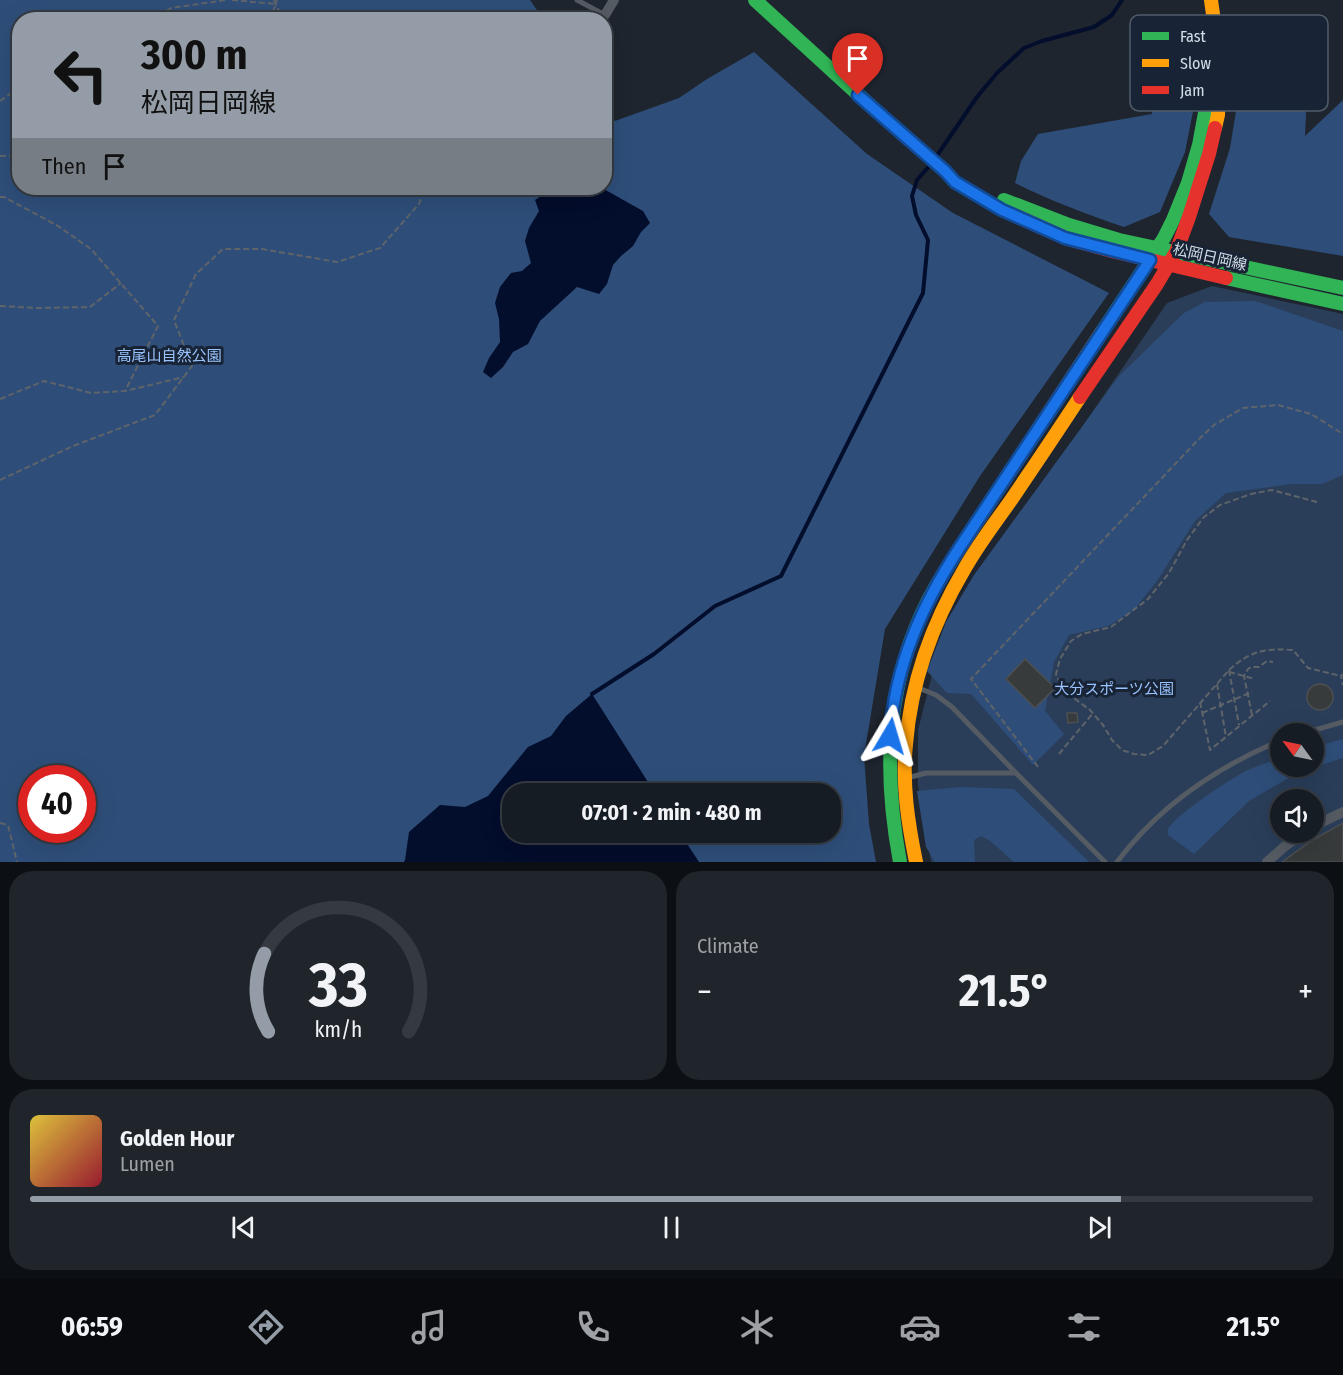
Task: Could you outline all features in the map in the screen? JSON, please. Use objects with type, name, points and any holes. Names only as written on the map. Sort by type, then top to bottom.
[{"type":"street","name":"松岡日岡線","points":[[755,0],[945,171],[961,174],[1039,220],[1069,225],[1119,240],[1154,254],[1343,288]]},
{"type":"street","points":[[1211,0],[1213,15]]},
{"type":"street","points":[[900,862],[889,790],[891,725],[902,668],[920,617],[960,547],[1154,254],[1177,209],[1191,174],[1210,111]]},
{"type":"street","points":[[916,862],[908,822],[905,778],[907,729],[915,686],[932,631],[954,585],[1173,258],[1209,154],[1217,111]]},
{"type":"street","name":"松岡日岡線","points":[[1173,258],[1343,304]]},
{"type":"street","points":[[1324,821],[1343,812]]},
{"type":"street","points":[[1267,862],[1288,843]]},
{"type":"lane","points":[[577,0],[599,12]]},
{"type":"lane","points":[[915,686],[936,695],[952,706],[1105,862]]},
{"type":"lane","points":[[1324,727],[1343,722]]},
{"type":"lane","points":[[1117,862],[1141,833],[1190,790],[1241,758],[1270,745]]},
{"type":"lane","points":[[905,778],[926,773],[1016,773]]},
{"type":"path","points":[[164,12],[171,8],[226,0]]},
{"type":"path","points":[[232,0],[276,4]]},
{"type":"path","points":[[273,12],[276,0]]},
{"type":"path","points":[[276,4],[280,12]]},
{"type":"path","points":[[0,480],[73,446],[155,415],[192,366],[174,320],[196,274],[223,249],[262,249],[337,262],[380,248],[419,204],[422,195]]},
{"type":"path","points":[[0,197],[58,226],[91,249],[158,326],[125,391]]},
{"type":"path","points":[[0,306],[90,307],[121,283]]},
{"type":"path","points":[[0,399],[44,381],[91,393],[125,391],[184,377]]},
{"type":"path","points":[[1038,767],[971,679],[1214,425],[1243,408],[1278,405],[1311,414],[1343,434]]},
{"type":"path","points":[[1317,502],[1272,490],[1251,494],[1220,505],[1203,518],[1187,540],[1169,573],[1148,599],[1111,627],[1082,634],[1071,641],[1060,659],[1056,674],[1063,690],[1093,713],[1122,750],[1148,755],[1163,746],[1239,660],[1256,652],[1274,648],[1293,651],[1308,668],[1342,675],[1343,685]]},
{"type":"path","points":[[1252,715],[1250,692],[1245,676],[1251,667],[1259,667],[1267,661],[1273,662]]},
{"type":"path","points":[[1229,671],[1255,679]]},
{"type":"path","points":[[1229,671],[1239,725]]},
{"type":"path","points":[[1216,684],[1226,736]]},
{"type":"path","points":[[1202,713],[1250,692]]},
{"type":"path","points":[[1200,702],[1209,750],[1270,701]]},
{"type":"path","points":[[1059,754],[1093,713]]},
{"type":"path","points":[[0,823],[8,825],[17,862]]},
{"type":"green space","name":"高尾山自然公園","points":[[0,0],[530,0],[538,12],[12,12],[12,195],[612,195],[612,118],[615,121],[679,98],[754,52],[867,154],[953,213],[1109,293],[980,476],[885,629],[864,756],[869,824],[876,862],[0,862]]},
{"type":"green space","points":[[1343,100],[1343,256],[1229,237],[1209,214],[1230,148],[1236,111],[1306,111],[1305,136]]},
{"type":"green space","points":[[1152,111],[1193,111],[1185,152],[1160,212],[1124,227],[1069,207],[1015,183],[1021,161],[1038,134],[1152,114]]},
{"type":"green space","name":"大分スポーツ公園","points":[[1212,286],[1343,314],[1343,862],[931,862],[918,785],[918,730],[936,659],[975,583],[1167,303]]},
{"type":"green space","points":[[1255,301],[1343,331],[1343,475],[1322,484],[1292,484],[1226,493],[1195,521],[1157,581],[1133,611],[1108,626],[1069,635],[1054,662],[1045,711],[1064,734],[1033,765],[971,694],[947,693],[927,671],[946,622],[974,575],[1119,376],[1184,313],[1205,302]]},
{"type":"green space","points":[[1343,739],[1343,758],[1324,764],[1324,744]]},
{"type":"green space","points":[[1270,762],[1270,777],[1290,777],[1249,801],[1194,854],[1168,835],[1172,824],[1191,807],[1216,789]]},
{"type":"green space","points":[[961,787],[1014,789],[1089,862],[1014,862],[989,840],[981,836],[974,840],[975,862],[935,862],[926,847],[917,791]]},
{"type":"shaded area","points":[[612,194],[643,211],[650,223],[641,232],[633,246],[613,265],[607,284],[599,294],[577,287],[540,321],[528,344],[513,352],[503,367],[491,378],[483,372],[500,342],[499,319],[495,303],[500,287],[511,273],[522,271],[531,263],[525,241],[529,228],[539,211],[535,200],[541,196]]},
{"type":"shaded area","points":[[592,694],[649,783],[502,783],[502,843],[687,843],[699,862],[404,862],[409,832],[440,805],[465,807],[488,796],[528,747],[551,736],[566,716]]},
{"type":"building","points":[[1025,659],[1055,688],[1035,708],[1006,679]]},
{"type":"building","points":[[1320,684],[1329,688],[1333,697],[1329,706],[1320,710],[1311,706],[1307,697],[1311,688]]},
{"type":"building","points":[[1067,713],[1077,713],[1078,722],[1068,723]]},
{"type":"building","points":[[1343,823],[1343,862],[1282,862],[1308,843],[1324,843],[1324,834]]},
{"type":"waterway","points":[[936,157],[977,97],[997,73],[1024,48],[1094,27],[1112,15],[1122,0]]},
{"type":"waterway","points":[[592,694],[654,654],[715,606],[781,576],[923,293],[928,240],[916,215],[912,196],[917,180],[932,163]]},
{"type":"traffic: fast","points":[[755,0],[955,182],[1016,216]]},
{"type":"traffic: fast","points":[[1101,333],[1164,238],[1173,220],[1188,183],[1205,111]]},
{"type":"traffic: fast","points":[[1004,200],[1069,225],[1119,240],[1343,288]]},
{"type":"traffic: fast","points":[[1226,278],[1343,304]]},
{"type":"traffic: fast","points":[[900,862],[891,798],[890,767],[895,705],[910,643],[929,598],[954,557]]},
{"type":"traffic: slow","points":[[1211,0],[1213,15]]},
{"type":"traffic: slow","points":[[1215,128],[1218,111]]},
{"type":"traffic: slow","points":[[954,557],[1101,333]]},
{"type":"traffic: slow","points":[[916,862],[906,803],[905,759],[913,698],[925,653],[953,588],[970,559],[1080,397]]},
{"type":"traffic: jam","points":[[1080,397],[1157,284],[1176,252],[1209,154],[1215,128]]},
{"type":"traffic: jam","points":[[1016,216],[1065,238],[1226,278]]},
{"type":"route","points":[[858,95],[955,182],[1002,210],[1065,238],[1150,260],[948,565],[931,595],[920,617],[902,668],[890,736]]}]
